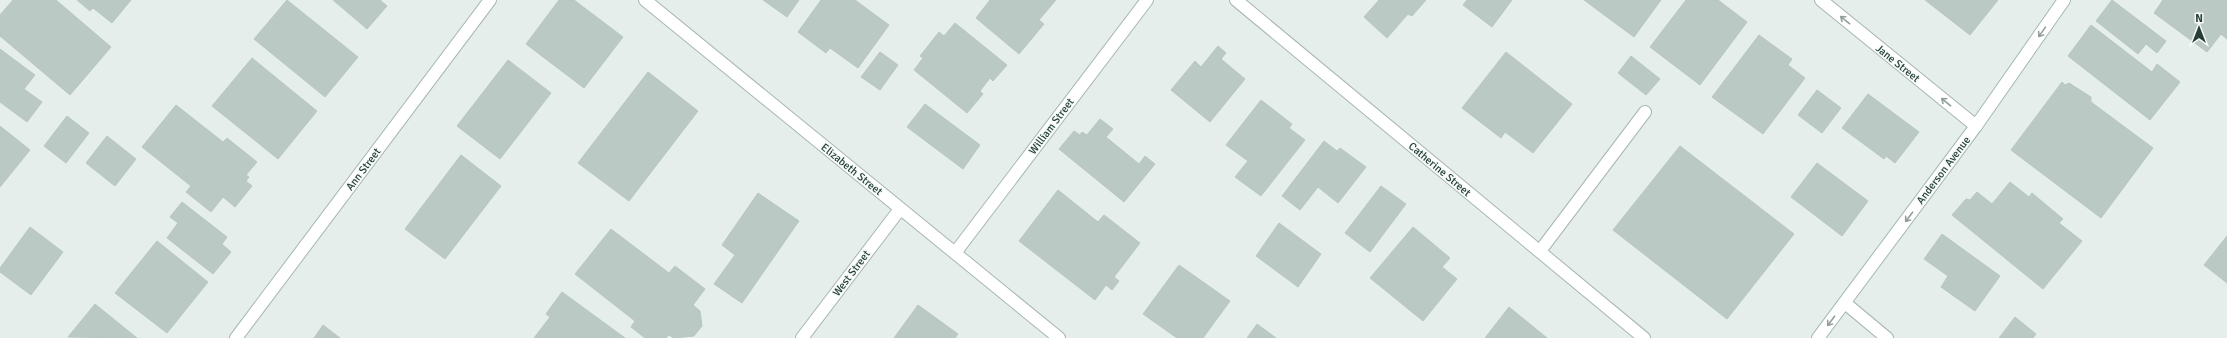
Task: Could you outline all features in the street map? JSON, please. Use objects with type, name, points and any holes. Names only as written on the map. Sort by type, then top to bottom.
[{"type":"street","name":"Ann Street","points":[[236,338],[490,0]]},
{"type":"street","name":"Elizabeth Street","points":[[645,0],[1059,338]]},
{"type":"street","name":"William Street","points":[[955,253],[1147,0]]},
{"type":"street","name":"Catherine Street","points":[[1236,0],[1644,338]]},
{"type":"street","name":"Jane Street","points":[[1821,0],[1976,126]]},
{"type":"street","name":"Anderson Avenue","points":[[1818,338],[1976,126],[2064,0]]},
{"type":"street","points":[[1540,251],[1645,112]]},
{"type":"street","name":"West Street","points":[[802,338],[900,209]]},
{"type":"street","points":[[1845,303],[1887,338]]},
{"type":"building","points":[[13,0],[56,0],[111,47],[70,95],[0,36],[0,15]]},
{"type":"building","points":[[77,0],[131,0],[112,23],[93,8],[90,11]]},
{"type":"building","points":[[287,0],[358,57],[325,97],[254,39]]},
{"type":"building","points":[[333,0],[380,0],[387,6],[367,29]]},
{"type":"building","points":[[559,0],[574,0],[623,37],[584,88],[526,44]]},
{"type":"building","points":[[763,0],[799,0],[787,17]]},
{"type":"building","points":[[821,0],[855,0],[889,25],[858,68],[830,48],[826,53],[798,32]]},
{"type":"building","points":[[990,0],[1056,0],[1039,20],[1044,24],[1019,54],[976,18]]},
{"type":"building","points":[[1379,0],[1426,0],[1412,16],[1408,14],[1387,38],[1364,17]]},
{"type":"building","points":[[1467,0],[1512,0],[1492,27],[1463,5]]},
{"type":"building","points":[[1584,0],[1661,0],[1634,37]]},
{"type":"building","points":[[1686,0],[1718,0],[1747,22],[1700,85],[1650,47]]},
{"type":"building","points":[[1925,0],[1998,0],[1970,35]]},
{"type":"building","points":[[2112,0],[2166,41],[2157,53],[2146,44],[2138,54],[2096,21]]},
{"type":"building","points":[[2163,0],[2227,0],[2227,39],[2221,34],[2207,52],[2154,13]]},
{"type":"building","points":[[955,23],[1007,65],[993,81],[990,78],[980,91],[983,94],[967,113],[914,70],[923,58],[920,56],[939,32],[944,36]]},
{"type":"building","points":[[2091,25],[2152,72],[2157,64],[2180,82],[2150,120],[2068,56]]},
{"type":"building","points":[[1759,35],[1792,59],[1788,65],[1805,78],[1763,134],[1712,97]]},
{"type":"building","points":[[1218,46],[1226,53],[1221,59],[1245,79],[1210,122],[1171,90],[1195,61],[1201,67]]},
{"type":"building","points":[[0,49],[35,75],[24,89],[42,102],[27,122],[0,102]]},
{"type":"building","points":[[880,52],[898,65],[880,90],[861,77]]},
{"type":"building","points":[[1506,52],[1572,104],[1533,153],[1505,132],[1501,138],[1462,108]]},
{"type":"building","points":[[1631,56],[1660,79],[1646,95],[1618,73]]},
{"type":"building","points":[[252,58],[317,111],[278,159],[212,106]]},
{"type":"building","points":[[508,60],[551,93],[500,159],[457,126]]},
{"type":"building","points":[[648,72],[698,111],[629,201],[578,163]]},
{"type":"building","points":[[2062,82],[2065,85],[2069,83],[2091,97],[2091,102],[2153,148],[2101,218],[2011,150]]},
{"type":"building","points":[[1817,90],[1841,108],[1822,133],[1798,115]]},
{"type":"building","points":[[1868,94],[1919,132],[1895,163],[1886,156],[1884,159],[1842,128]]},
{"type":"building","points":[[1261,100],[1292,124],[1289,128],[1305,140],[1261,196],[1235,177],[1248,161],[1226,145]]},
{"type":"building","points":[[925,104],[980,145],[963,169],[907,127]]},
{"type":"building","points":[[176,105],[223,142],[227,138],[257,162],[246,175],[249,177],[246,181],[252,186],[235,207],[223,197],[211,212],[186,192],[191,186],[142,147]]},
{"type":"building","points":[[67,116],[89,133],[66,163],[44,146]]},
{"type":"building","points":[[1100,119],[1113,129],[1106,137],[1139,164],[1145,156],[1155,164],[1124,202],[1059,149],[1074,131],[1080,135],[1082,132],[1087,135]]},
{"type":"building","points":[[0,126],[30,150],[0,187]]},
{"type":"building","points":[[107,136],[136,159],[115,186],[86,163]]},
{"type":"building","points":[[1324,141],[1337,151],[1340,148],[1366,167],[1338,203],[1318,187],[1300,210],[1282,196]]},
{"type":"building","points":[[1680,146],[1794,234],[1727,319],[1613,230]]},
{"type":"building","points":[[461,155],[501,186],[445,259],[405,229]]},
{"type":"building","points":[[1817,163],[1868,201],[1842,236],[1791,197]]},
{"type":"building","points":[[2010,182],[2029,197],[2032,193],[2063,219],[2059,223],[2082,241],[2043,289],[1952,215],[1966,199],[1970,200],[1977,192],[1992,204]]},
{"type":"building","points":[[1381,186],[1406,204],[1370,252],[1345,233]]},
{"type":"building","points":[[1058,190],[1098,222],[1104,215],[1140,243],[1114,277],[1119,281],[1112,290],[1106,285],[1095,300],[1019,241]]},
{"type":"building","points":[[758,193],[799,221],[742,303],[714,284],[735,255],[722,245]]},
{"type":"building","points":[[182,202],[227,237],[222,244],[231,252],[213,274],[167,238],[178,223],[170,217]]},
{"type":"building","points":[[1279,223],[1321,254],[1298,287],[1256,256]]},
{"type":"building","points":[[30,227],[63,252],[31,295],[0,272],[0,268]]},
{"type":"building","points":[[1413,227],[1450,258],[1442,267],[1457,279],[1423,321],[1370,278]]},
{"type":"building","points":[[611,229],[669,273],[675,266],[705,289],[693,305],[700,311],[702,326],[694,336],[674,338],[669,335],[666,338],[645,338],[631,327],[635,321],[575,274]]},
{"type":"building","points":[[1942,234],[2000,276],[1975,311],[1941,287],[1948,276],[1924,259]]},
{"type":"building","points":[[2227,236],[2227,283],[2204,265]]},
{"type":"building","points":[[157,241],[208,282],[167,333],[115,293]]},
{"type":"building","points":[[1179,265],[1230,301],[1203,338],[1177,338],[1143,314]]},
{"type":"building","points":[[562,292],[625,338],[534,338],[550,317],[546,314]]},
{"type":"building","points":[[95,304],[137,338],[68,337]]},
{"type":"building","points":[[918,305],[958,334],[955,338],[894,338]]},
{"type":"building","points":[[1509,307],[1547,338],[1485,338]]},
{"type":"building","points":[[2015,317],[2036,334],[2033,338],[1999,338]]},
{"type":"building","points":[[1257,324],[1276,338],[1247,338]]},
{"type":"building","points":[[323,325],[340,338],[314,338]]}]
